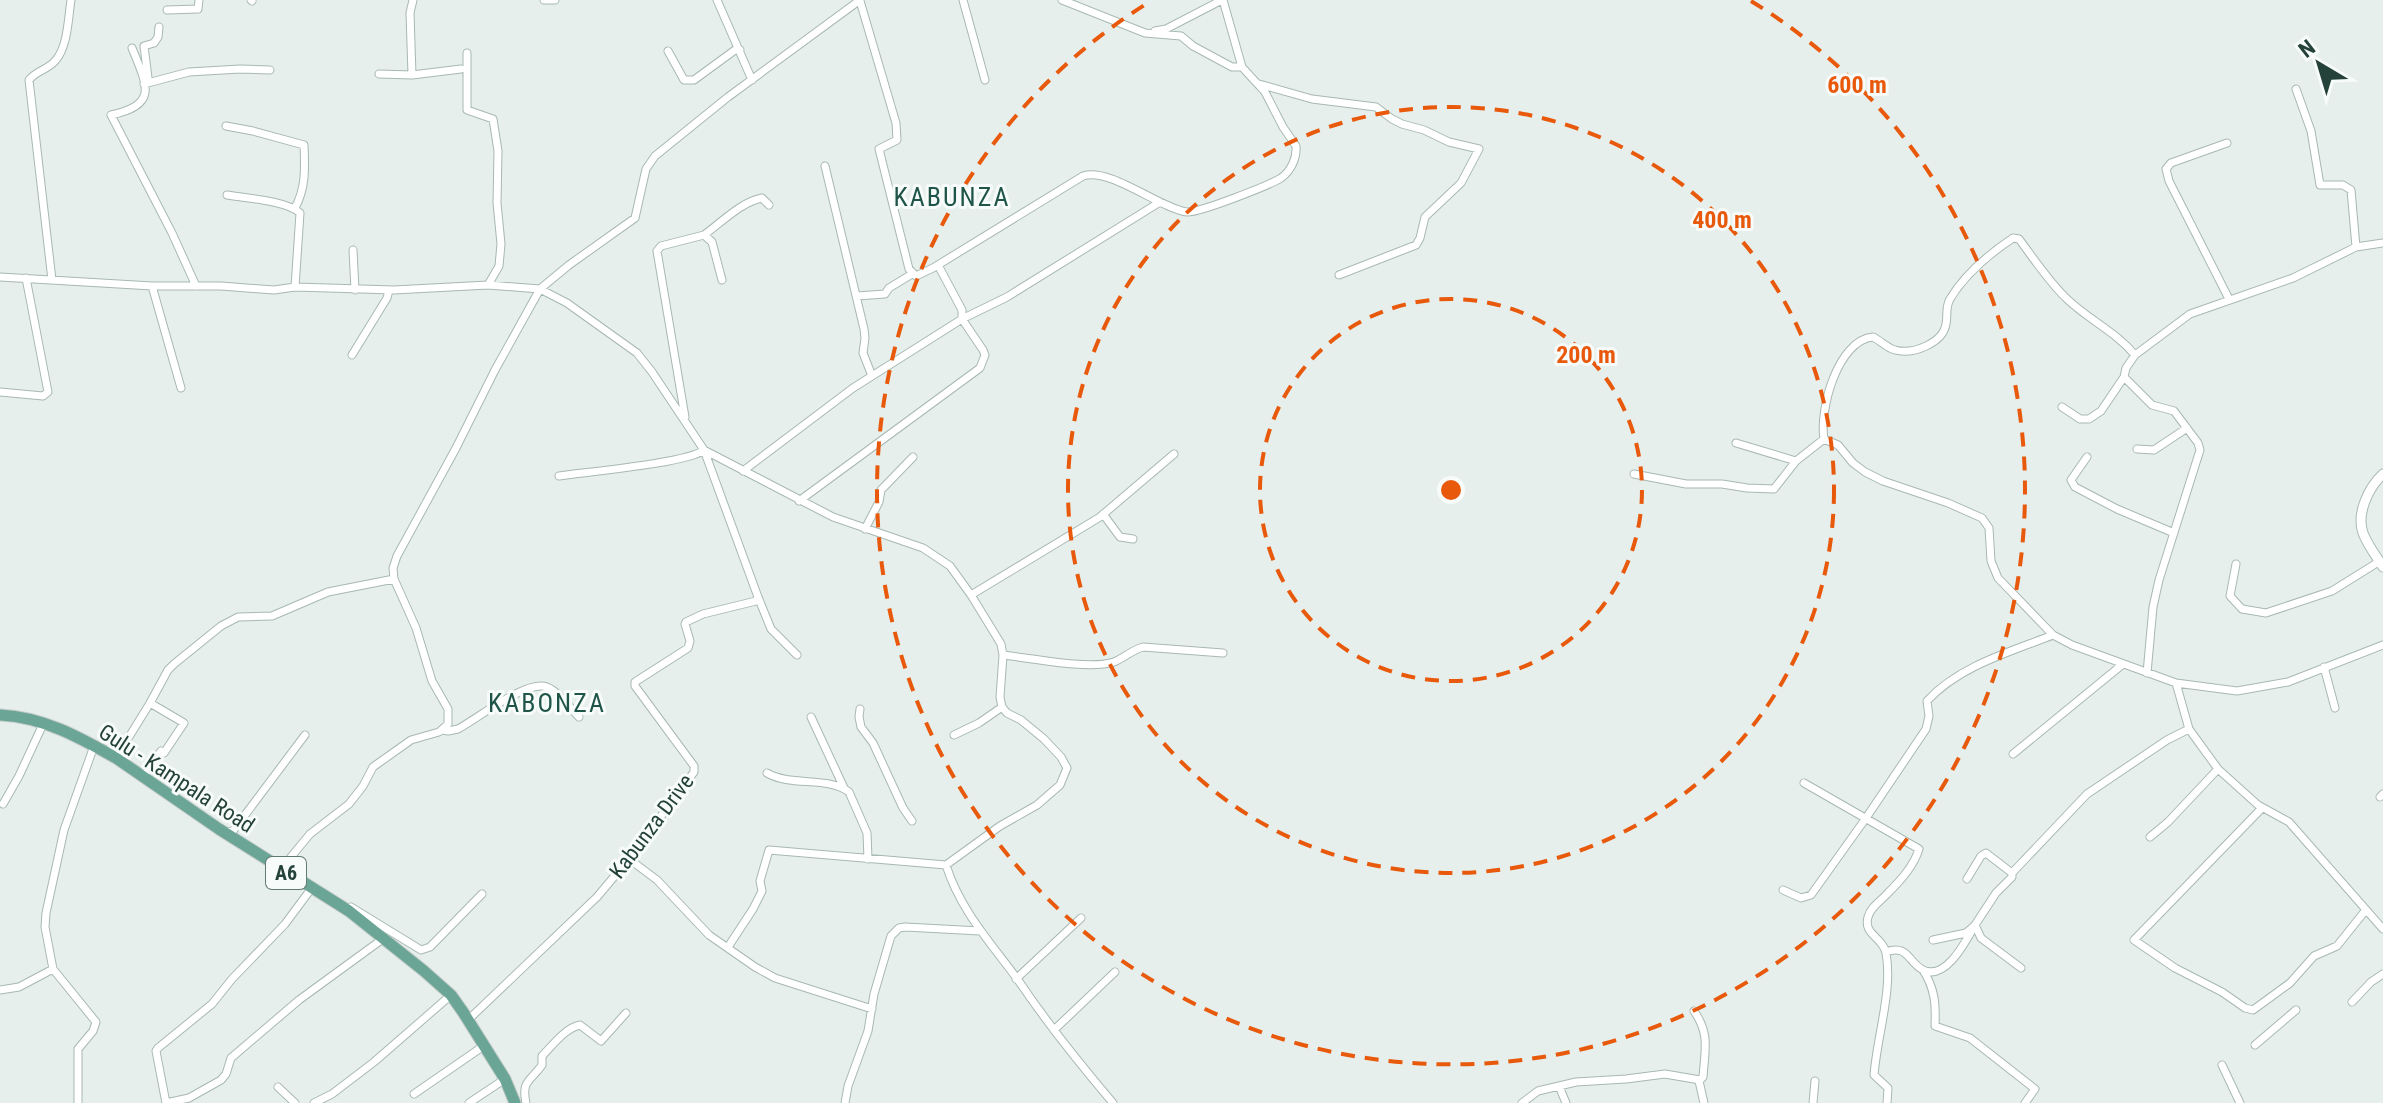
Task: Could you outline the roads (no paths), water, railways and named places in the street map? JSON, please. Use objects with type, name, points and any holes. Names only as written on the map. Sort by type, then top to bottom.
[{"type":"main road","name":"Gulu - Kampala Road","points":[[0,715],[44,722],[116,758],[280,870],[349,911],[451,995],[485,1045],[515,1103]]},
{"type":"street","points":[[52,280],[29,80],[57,60],[63,46],[71,0]]},
{"type":"street","points":[[167,10],[198,9],[199,0]]},
{"type":"street","points":[[412,75],[410,13],[413,0]]},
{"type":"street","points":[[544,0],[555,0]]},
{"type":"street","points":[[717,0],[752,80]]},
{"type":"street","points":[[443,730],[448,724],[448,709],[432,681],[416,628],[394,579],[393,568],[402,544],[540,289],[635,218],[646,169],[655,156],[860,0],[896,123],[897,140],[879,149],[912,274]]},
{"type":"street","points":[[963,0],[985,80]]},
{"type":"street","points":[[1062,0],[1145,33],[1181,36],[1232,67],[1242,67]]},
{"type":"street","points":[[857,296],[885,294],[889,288],[912,274],[916,276],[938,265],[1083,176],[1093,173],[1140,190],[1160,202],[1192,212],[1243,195],[1277,180],[1287,172],[1297,149],[1259,84],[1242,67],[1222,0],[1166,29],[1145,33]]},
{"type":"street","points":[[144,84],[148,78],[144,46],[154,43],[159,27]]},
{"type":"street","points":[[132,48],[144,84],[143,102],[129,111],[111,115],[196,286]]},
{"type":"street","points":[[668,51],[687,81],[694,80],[735,50],[740,50]]},
{"type":"street","points":[[467,53],[467,110],[493,119],[498,151],[497,203],[501,244],[499,266],[488,285]]},
{"type":"street","points":[[455,60],[468,80]]},
{"type":"street","points":[[379,74],[412,75],[461,69]]},
{"type":"street","points":[[144,84],[189,72],[270,70]]},
{"type":"street","points":[[1259,84],[1312,99],[1372,106],[1402,124],[1449,142],[1479,149],[1461,183],[1425,217],[1416,245],[1339,275]]},
{"type":"street","points":[[2296,89],[2311,131],[2320,185],[2347,185],[2351,190],[2356,247]]},
{"type":"street","points":[[226,126],[304,145],[305,179],[301,198],[295,208]]},
{"type":"street","points":[[2227,143],[2171,163],[2166,169],[2169,181],[2229,299]]},
{"type":"street","points":[[825,166],[857,296],[865,338],[863,353],[872,376]]},
{"type":"street","points":[[227,195],[295,208],[301,217],[295,287]]},
{"type":"street","points":[[685,421],[657,251],[661,246],[704,235],[759,198],[769,205]]},
{"type":"street","points":[[743,471],[853,388],[962,319],[1007,297],[1160,202]]},
{"type":"street","points":[[704,235],[712,242],[722,280]]},
{"type":"street","points":[[1824,439],[1822,418],[1833,380],[1855,345],[1864,338],[1873,337],[1899,351],[1928,345],[1937,339],[1946,325],[1946,307],[1952,296],[1981,262],[2013,238],[2019,239],[2067,299],[2120,338],[2135,355]]},
{"type":"street","points":[[2062,407],[2080,419],[2089,419],[2101,411],[2135,355],[2190,314],[2293,278],[2356,247],[2383,243]]},
{"type":"street","points":[[353,250],[355,290]]},
{"type":"street","points":[[799,501],[980,368],[985,355],[983,350],[962,319],[962,310],[938,265]]},
{"type":"street","points":[[0,277],[274,290],[295,287],[434,289],[488,285],[540,289],[567,303],[637,353],[685,421],[704,450],[771,629],[797,655]]},
{"type":"street","points":[[0,392],[43,396],[48,392],[26,278]]},
{"type":"street","points":[[152,286],[181,388]]},
{"type":"street","points":[[352,355],[389,290]]},
{"type":"street","points":[[2124,377],[2152,405],[2173,410],[2200,450],[2153,607],[2147,673]]},
{"type":"street","points":[[2137,449],[2154,450],[2187,428]]},
{"type":"street","points":[[1634,474],[1686,484],[1774,489],[1796,461],[1824,439]]},
{"type":"street","points":[[1824,439],[1838,445],[1865,472],[1982,518],[1989,528],[1991,561],[1998,578],[2053,635],[2147,673],[2176,683],[2237,691],[2288,682],[2383,645]]},
{"type":"street","points":[[1736,443],[1796,461]]},
{"type":"street","points":[[704,450],[799,501],[865,529],[914,544],[950,566],[1001,644],[1002,707],[1044,739],[1066,764],[1066,775],[1060,785],[1037,805],[1000,826],[946,865],[769,850],[760,881],[762,891],[728,947]]},
{"type":"street","points":[[559,476],[666,461],[699,454],[704,450]]},
{"type":"street","points":[[971,595],[1103,514],[1174,454]]},
{"type":"street","points":[[865,529],[879,502],[881,490],[913,457]]},
{"type":"street","points":[[2087,457],[2071,480],[2075,487],[2174,533]]},
{"type":"street","points":[[2236,564],[2230,596],[2242,609],[2266,613],[2332,591],[2381,564],[2363,533],[2361,522],[2368,491],[2383,474]]},
{"type":"street","points":[[1103,514],[1120,537],[1133,539]]},
{"type":"street","points":[[116,758],[168,670],[221,626],[238,617],[272,616],[328,592],[394,579]]},
{"type":"street","name":"Kabunza Drive","points":[[468,1020],[584,910],[629,859],[694,772],[694,766],[635,682],[688,648],[690,641],[686,622],[703,614],[756,601],[758,597]]},
{"type":"street","points":[[1783,890],[1801,898],[1811,895],[1926,729],[1929,716],[1927,701],[1934,693],[1979,665],[2053,635]]},
{"type":"street","points":[[1003,655],[1082,664],[1114,662],[1143,647],[1223,653]]},
{"type":"street","points":[[2013,754],[2123,664]]},
{"type":"street","points":[[2324,667],[2335,708]]},
{"type":"street","points":[[2176,683],[2189,729],[2218,769],[2262,808],[2289,822],[2383,929]]},
{"type":"street","points":[[280,870],[310,834],[349,804],[373,767],[411,740],[443,730],[458,729],[520,691],[540,685],[549,688],[579,717]]},
{"type":"street","points":[[143,777],[184,723],[150,703]]},
{"type":"street","points":[[954,735],[1002,707]]},
{"type":"street","points":[[860,709],[861,727],[873,743],[912,821]]},
{"type":"street","points":[[811,717],[867,833],[868,859]]},
{"type":"street","points":[[3,804],[44,722]]},
{"type":"street","points":[[1923,970],[1947,968],[2012,873],[2087,794],[2167,740],[2189,729]]},
{"type":"street","points":[[224,833],[233,831],[305,735]]},
{"type":"street","points":[[78,1103],[78,1049],[93,1031],[96,1022],[53,969],[45,927],[64,830],[94,746]]},
{"type":"street","points":[[2150,837],[2218,769]]},
{"type":"street","points":[[767,773],[788,781],[844,788]]},
{"type":"street","points":[[1804,783],[1919,849],[1916,860],[1872,907],[1867,925],[1886,952],[1888,977],[1874,1075],[1888,1088],[1887,1103]]},
{"type":"street","points":[[2262,808],[2134,940],[2175,968],[2253,1010],[2290,983],[2314,956],[2337,946],[2365,911]]},
{"type":"street","points":[[1967,879],[1986,853],[2012,873]]},
{"type":"street","points":[[629,859],[657,880],[709,935],[755,967],[775,978],[872,1009]]},
{"type":"street","points":[[946,865],[953,886],[980,931],[1113,1103]]},
{"type":"street","points":[[2157,913],[2193,887],[2206,871]]},
{"type":"street","points":[[384,938],[299,1000],[231,1058],[221,1080],[190,1101],[164,1103],[158,1048],[212,1004],[314,891],[341,900],[421,950],[430,947],[482,894]]},
{"type":"street","points":[[1016,979],[1081,918]]},
{"type":"street","points":[[1933,940],[1966,933],[1975,925]]},
{"type":"street","points":[[1975,925],[1981,938],[2021,968]]},
{"type":"street","points":[[845,1103],[868,1031],[874,994],[891,936],[899,928],[980,931]]},
{"type":"street","points":[[1886,952],[1894,949],[1904,952],[1932,983],[1936,1001],[1935,1026],[1970,1038],[2035,1089],[2025,1103]]},
{"type":"street","points":[[0,990],[19,987],[53,969]]},
{"type":"street","points":[[1054,1030],[1115,972]]},
{"type":"street","points":[[2352,1002],[2383,974]]},
{"type":"street","points":[[314,1103],[332,1094],[374,1062],[451,995]]},
{"type":"street","points":[[2255,1045],[2296,1010]]},
{"type":"street","points":[[1694,1011],[1705,1033],[1703,1077],[1699,1081]]},
{"type":"street","points":[[526,1103],[524,1086],[527,1080],[542,1065],[542,1056],[567,1031],[580,1025],[601,1041],[626,1013]]},
{"type":"street","points":[[414,1094],[485,1045]]},
{"type":"street","points":[[2222,1065],[2240,1103]]},
{"type":"street","points":[[1522,1103],[1531,1095],[1576,1082],[1658,1074],[1699,1081]]},
{"type":"street","points":[[469,1103],[505,1079]]},
{"type":"street","points":[[1699,1081],[1704,1103]]},
{"type":"street","points":[[1813,1103],[1815,1081]]},
{"type":"street","points":[[1559,1086],[1566,1103]]},
{"type":"street","points":[[278,1087],[295,1103]]},
{"type":"district","name":"KABUNZA","points":[[952,197]]},
{"type":"district","name":"KABONZA","points":[[547,703]]}]
